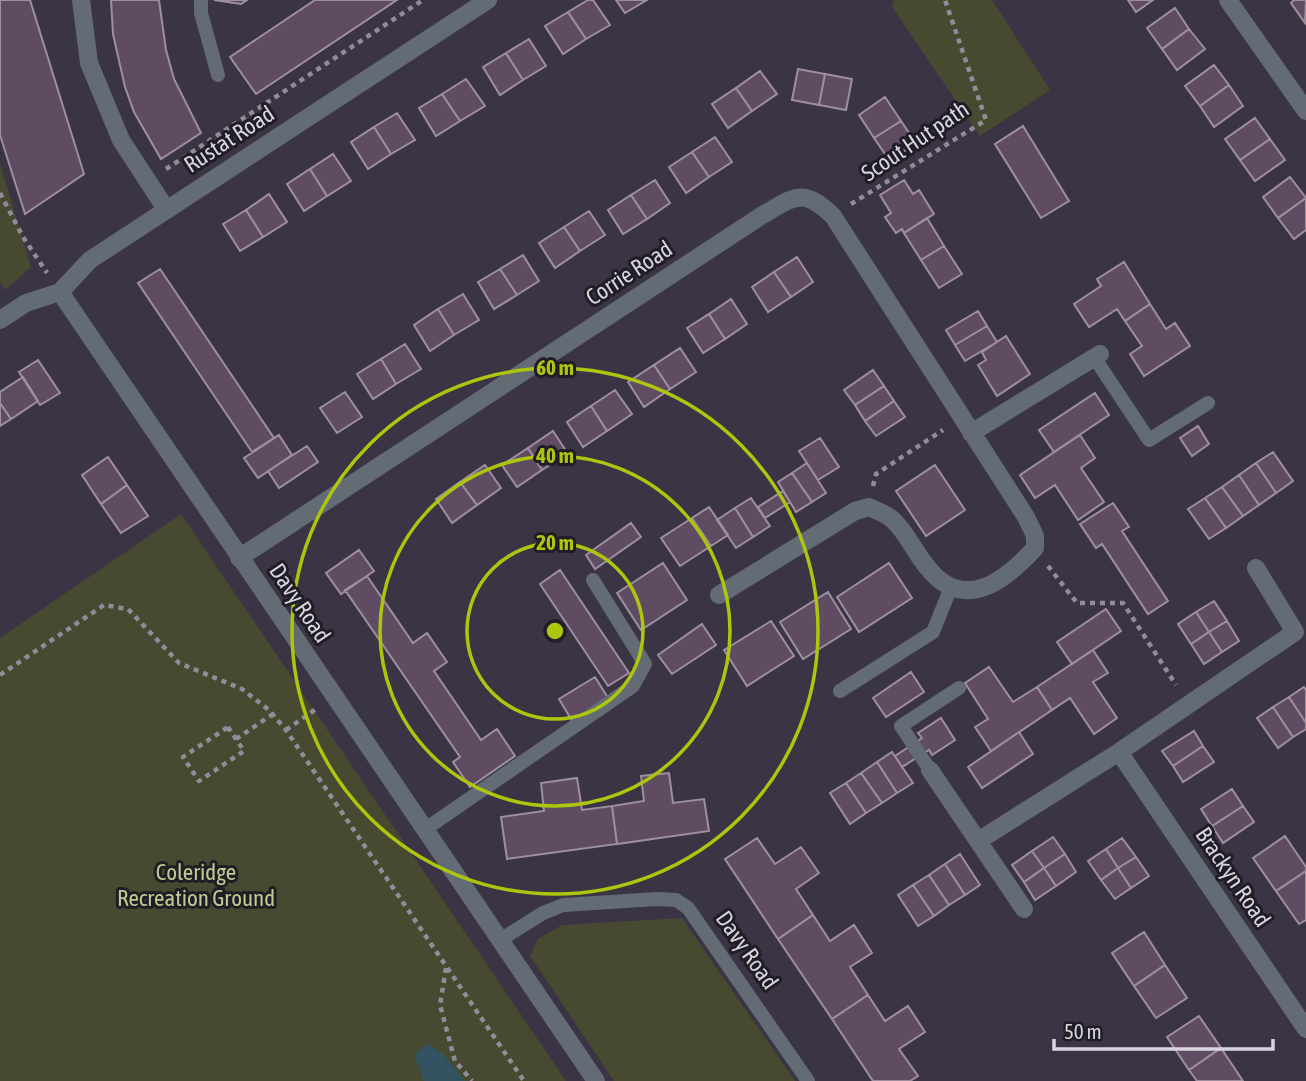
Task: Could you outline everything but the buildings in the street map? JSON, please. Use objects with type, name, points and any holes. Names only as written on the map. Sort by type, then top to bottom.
[{"type":"street","points":[[81,0],[89,63],[121,140],[166,209]]},
{"type":"street","name":"Rustat Road","points":[[0,320],[26,303],[60,292],[90,260],[488,0]]},
{"type":"street","points":[[1228,0],[1306,111]]},
{"type":"street","name":"Corrie Road","points":[[239,558],[761,216],[791,198],[807,197],[833,216],[1026,517],[1035,536],[1035,548]]},
{"type":"street","name":"Davy Road","points":[[60,292],[596,1081]]},
{"type":"street","points":[[966,425],[1097,355]]},
{"type":"street","points":[[719,595],[855,511],[869,507],[892,518],[929,570],[944,584],[962,591],[980,590],[1012,571],[1035,548]]},
{"type":"street","points":[[1256,568],[1306,647]]},
{"type":"street","points":[[978,841],[1119,752],[1295,632]]},
{"type":"street","name":"Brackyn Road","points":[[1119,752],[1306,1029]]},
{"type":"street","points":[[930,770],[1024,909]]},
{"type":"lane","points":[[201,0],[201,13],[218,75]]},
{"type":"lane","points":[[1097,355],[1149,440],[1208,402]]},
{"type":"lane","points":[[424,830],[633,686],[645,664],[593,580]]},
{"type":"lane","points":[[840,691],[933,632],[951,587]]},
{"type":"lane","points":[[930,770],[901,726],[959,688]]},
{"type":"lane","name":"Davy Road","points":[[500,940],[543,913],[563,905],[676,900],[688,908],[808,1081]]},
{"type":"path","points":[[148,181],[423,0]]},
{"type":"path","name":"Scout Hut path","points":[[833,216],[986,120],[946,0]]},
{"type":"path","points":[[0,192],[23,237],[60,292]]},
{"type":"path","points":[[869,507],[876,474],[966,425]]},
{"type":"path","points":[[1035,548],[1077,603],[1123,603],[1189,705]]},
{"type":"path","points":[[0,675],[104,606],[128,609],[180,663],[242,689],[273,715],[286,730],[524,1081]]},
{"type":"path","points":[[286,730],[334,697]]},
{"type":"path","points":[[236,739],[273,715]]},
{"type":"path","points":[[228,727],[236,739],[244,751],[199,781],[183,757],[228,727]]},
{"type":"path","points":[[446,966],[440,1005],[455,1061],[472,1081]]},
{"type":"green space","points":[[894,0],[992,0],[1050,90],[980,136],[892,7]]},
{"type":"green space","points":[[0,163],[31,267],[5,290],[0,282]]},
{"type":"green space","name":"Coleridge Recreation Ground","points":[[181,514],[566,1081],[0,1081],[0,638]]},
{"type":"green space","points":[[682,918],[795,1081],[614,1081],[530,956],[538,939],[562,925]]},
{"type":"water","points":[[429,1044],[442,1053],[465,1081],[424,1081],[414,1054]]}]
